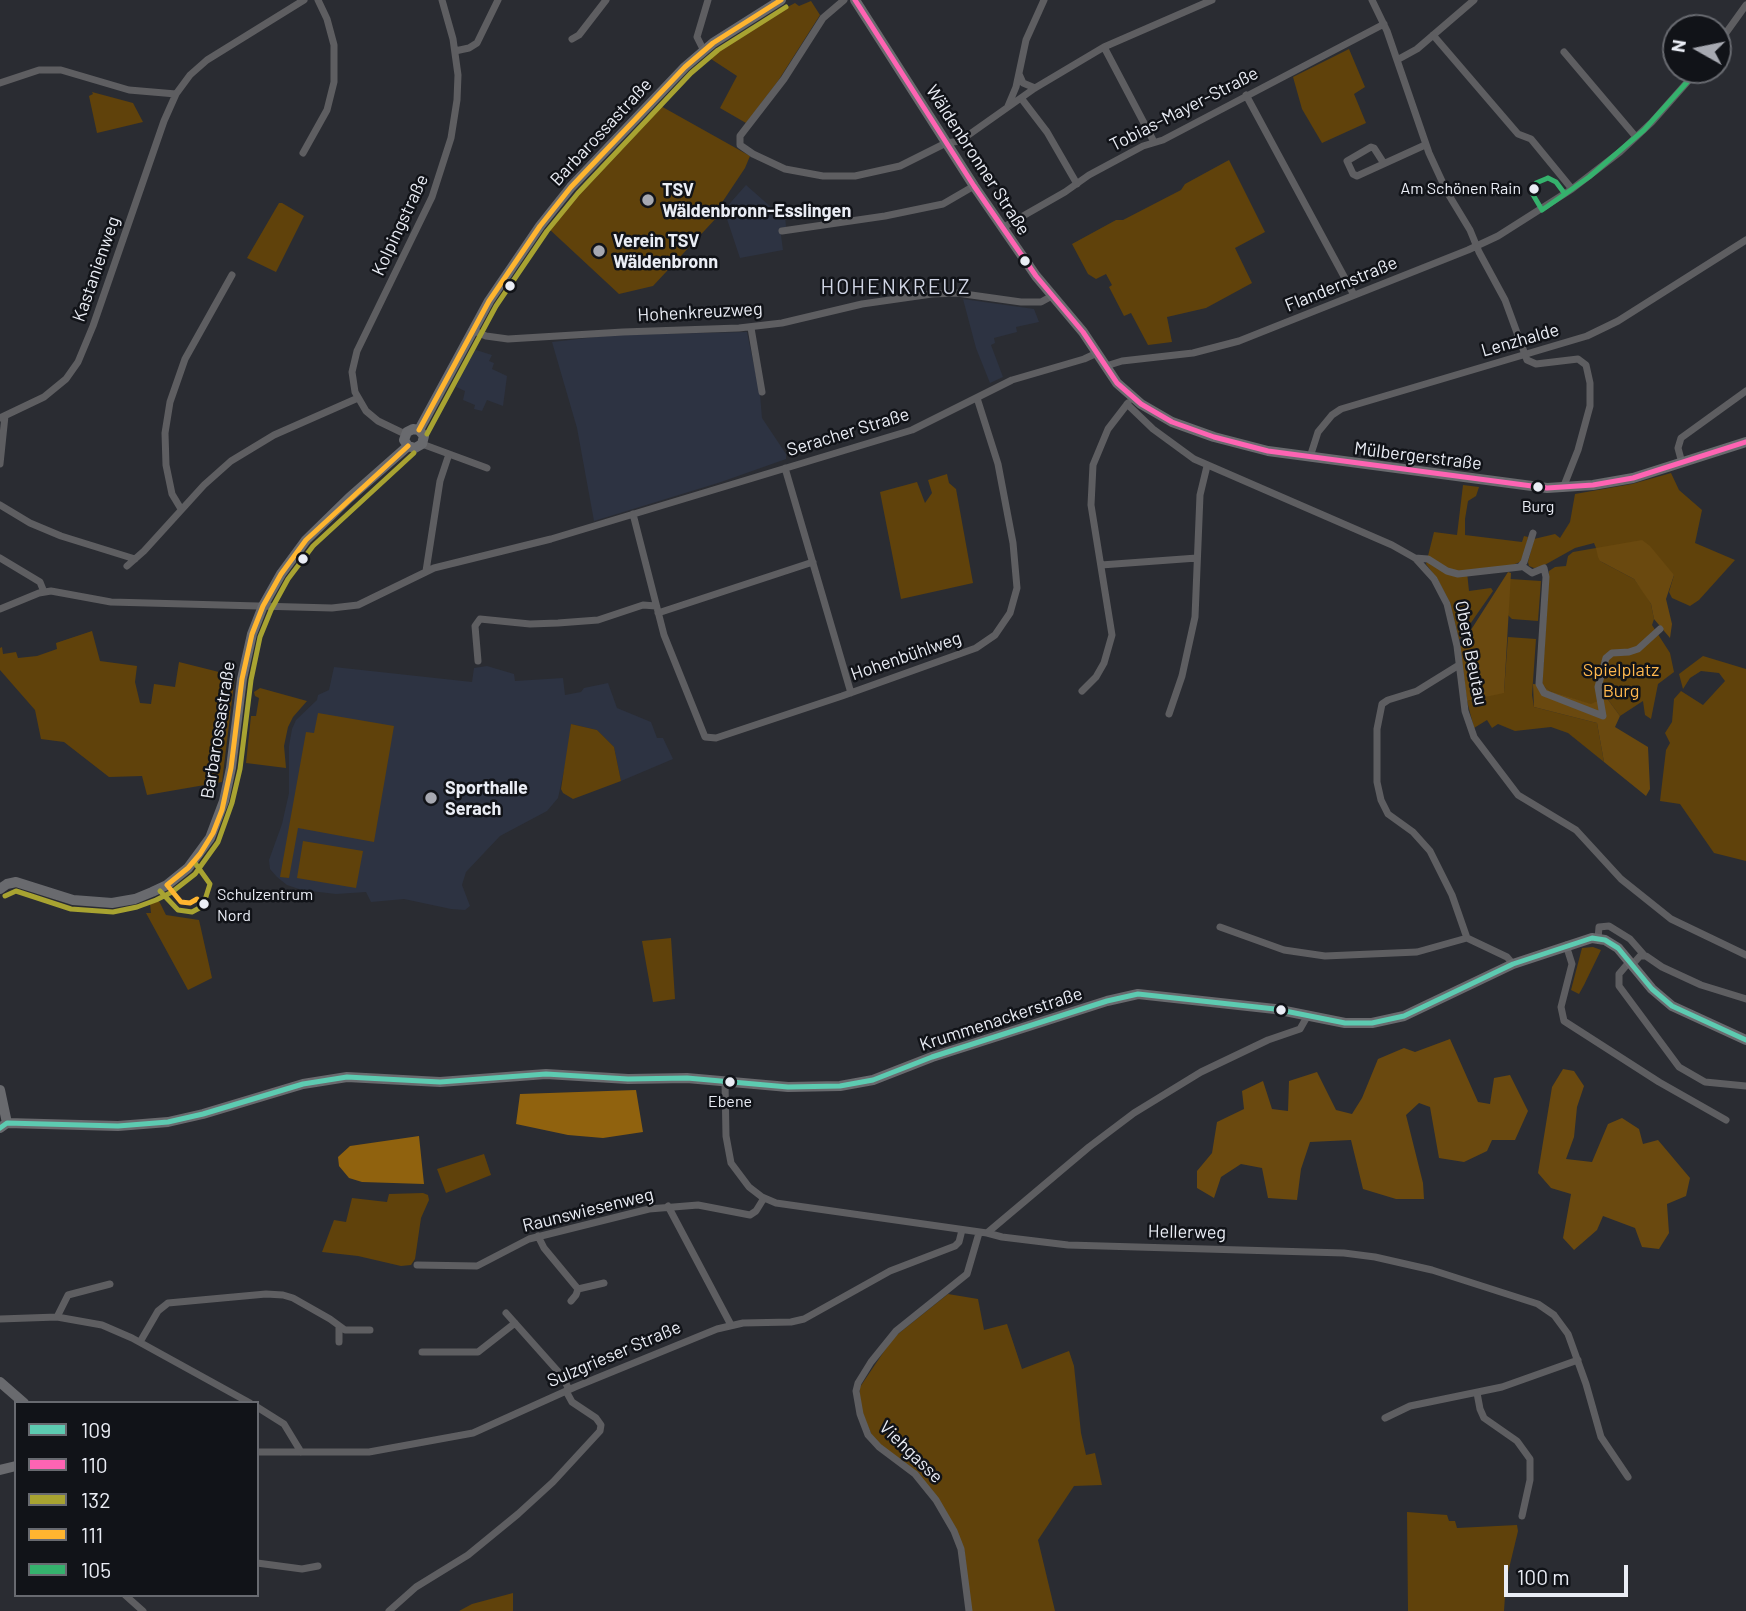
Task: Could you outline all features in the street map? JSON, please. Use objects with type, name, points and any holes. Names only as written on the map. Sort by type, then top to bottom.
[{"type":"street","name":"Kastanienweg","points":[[3,417],[38,401],[55,389],[70,374],[82,355],[164,121],[176,94],[190,75],[207,60],[304,0]]},
{"type":"street","points":[[303,153],[327,110],[334,82],[335,54],[332,37],[318,0]]},
{"type":"street","name":"Kolpingstraße","points":[[358,398],[352,378],[357,351],[432,197],[447,154],[457,100],[455,51],[442,0]]},
{"type":"street","points":[[455,51],[473,47],[479,41],[498,0]]},
{"type":"street","points":[[572,39],[576,38],[606,0]]},
{"type":"street","points":[[704,51],[697,37],[708,0]]},
{"type":"street","name":"Barbarossastraße","points":[[419,430],[472,330],[527,244],[571,187],[664,87],[704,51],[781,0]]},
{"type":"street","points":[[845,0],[823,18],[779,87],[741,135],[739,143],[753,155],[785,169],[837,177],[892,169],[920,158],[946,143],[960,141],[1035,88],[1104,47],[1212,0]]},
{"type":"street","name":"Wäldenbronner Straße","points":[[855,0],[1002,228],[1106,366]]},
{"type":"street","points":[[1008,107],[1026,40],[1044,0]]},
{"type":"street","points":[[1372,0],[1384,24],[1425,145],[1512,314],[1529,362],[1533,364],[1580,359],[1585,362],[1591,393],[1589,412],[1563,488]]},
{"type":"street","points":[[1396,60],[1410,53],[1474,0]]},
{"type":"street","points":[[1732,24],[1746,5]]},
{"type":"street","name":"Tobias-Mayer-Straße","points":[[1002,228],[1143,146],[1163,140],[1384,24]]},
{"type":"street","points":[[1433,35],[1518,134],[1531,139],[1572,189]]},
{"type":"street","points":[[1104,47],[1154,142]]},
{"type":"street","points":[[1564,52],[1636,137]]},
{"type":"street","points":[[0,83],[35,71],[61,70],[123,88],[176,94]]},
{"type":"street","points":[[1019,73],[1023,83],[1035,88]]},
{"type":"street","name":"Flandernstraße","points":[[1106,366],[1122,361],[1193,353],[1239,341],[1476,246],[1525,221],[1572,189],[1636,137],[1685,84]]},
{"type":"street","points":[[1246,95],[1354,295]]},
{"type":"street","points":[[1021,98],[1048,132],[1077,184]]},
{"type":"street","points":[[1383,162],[1371,147],[1347,161],[1355,176],[1425,145]]},
{"type":"street","points":[[782,231],[885,216],[943,204],[974,186]]},
{"type":"street","name":"Lenzhalde","points":[[1310,457],[1318,432],[1332,415],[1341,409],[1571,342],[1618,321],[1746,240]]},
{"type":"street","points":[[181,509],[172,494],[165,456],[165,433],[170,402],[185,359],[232,275]]},
{"type":"street","name":"Hohenkreuzweg","points":[[472,330],[489,337],[513,339],[751,328],[862,304],[932,294],[957,293],[1021,302],[1041,302],[1052,296]]},
{"type":"street","points":[[751,328],[762,392]]},
{"type":"street","name":"Seracher Straße","points":[[44,592],[111,602],[332,608],[358,605],[426,571],[551,539],[912,430],[1021,376],[1097,353]]},
{"type":"street","name":"Mülbergerstraße","points":[[1106,366],[1130,401],[1189,429],[1246,446],[1538,487],[1563,488],[1617,481],[1746,442]]},
{"type":"street","points":[[1682,463],[1678,449],[1681,438],[1746,391]]},
{"type":"street","points":[[127,566],[218,471],[274,435],[358,398],[374,418],[405,434]]},
{"type":"street","name":"Hohenbühlweg","points":[[657,610],[700,731],[708,738],[976,648],[995,635],[1010,613],[1017,588],[1013,544],[992,441],[977,398]]},
{"type":"street","points":[[1082,691],[1099,672],[1111,646],[1112,629],[1091,505],[1093,465],[1104,435],[1130,401]]},
{"type":"street","name":"Obere Beutau","points":[[1130,401],[1175,447],[1207,466],[1392,545],[1415,558],[1444,596],[1451,619],[1465,711],[1477,743],[1523,800],[1576,830],[1628,886],[1679,924],[1746,955]]},
{"type":"street","points":[[0,464],[3,417]]},
{"type":"street","points":[[411,429],[419,430],[424,436],[422,444],[415,448],[408,446],[404,440],[405,434],[411,429]]},
{"type":"street","points":[[422,444],[486,468]]},
{"type":"street","name":"Barbarossastraße","points":[[0,889],[7,884],[18,882],[73,900],[117,902],[158,890],[188,868],[210,838],[224,802],[242,679],[252,634],[263,606],[281,574],[306,540],[408,446]]},
{"type":"street","points":[[426,571],[440,481],[449,454]]},
{"type":"street","points":[[1169,714],[1195,617],[1200,488],[1207,466]]},
{"type":"street","points":[[785,468],[851,692]]},
{"type":"street","points":[[0,505],[30,523],[61,536],[135,559]]},
{"type":"street","points":[[633,514],[657,610]]},
{"type":"street","points":[[1522,566],[1533,533]]},
{"type":"street","points":[[0,558],[40,582],[44,592],[0,609]]},
{"type":"street","points":[[1101,565],[1197,558]]},
{"type":"street","points":[[1415,558],[1428,558],[1455,574],[1522,566],[1532,573],[1544,568],[1546,580],[1539,684],[1545,693],[1603,716],[1598,687],[1606,658],[1612,653],[1639,649],[1660,629]]},
{"type":"street","points":[[478,661],[475,626],[477,621],[483,618],[530,624],[592,621],[643,605],[657,610],[813,562]]},
{"type":"street","points":[[1459,665],[1418,691],[1382,704],[1377,729],[1377,775],[1381,800],[1388,814],[1413,832],[1430,851],[1452,895],[1467,939]]},
{"type":"street","points":[[1746,999],[1701,985],[1644,955],[1630,939],[1609,926],[1599,927],[1598,939],[1614,945],[1666,1002],[1746,1040]]},
{"type":"street","points":[[1220,927],[1284,950],[1325,956],[1417,952],[1467,939],[1507,957],[1513,964]]},
{"type":"street","name":"Krummenackerstraße","points":[[3,1126],[118,1126],[168,1122],[303,1084],[346,1077],[370,1076],[440,1082],[546,1074],[687,1078],[808,1087],[840,1086],[866,1082],[932,1057],[1130,995],[1156,995],[1275,1009],[1353,1024],[1399,1018],[1513,964],[1566,945],[1598,939]]},
{"type":"street","points":[[1566,945],[1572,964],[1561,1007],[1563,1021],[1726,1120]]},
{"type":"street","points":[[1644,955],[1619,974],[1619,986],[1679,1067],[1705,1082],[1746,1086]]},
{"type":"street","points":[[983,1233],[1097,1140],[1141,1108],[1201,1072],[1268,1040],[1300,1029],[1308,1015]]},
{"type":"street","name":"Hellerweg","points":[[725,1082],[725,1129],[730,1158],[743,1181],[764,1198],[797,1207],[1076,1245],[1344,1253],[1394,1260],[1538,1304],[1564,1326],[1578,1360],[1601,1437],[1628,1477]]},
{"type":"street","points":[[0,1090],[3,1126]]},
{"type":"street","name":"Raunswiesenweg","points":[[416,1265],[477,1266],[538,1236],[668,1206],[707,1206],[750,1215],[757,1211],[764,1198]]},
{"type":"street","points":[[668,1206],[731,1325]]},
{"type":"street","name":"Sulzgrieser Straße","points":[[259,1452],[369,1452],[460,1436],[709,1332],[731,1325],[804,1319],[879,1276],[955,1246],[960,1241],[962,1230]]},
{"type":"street","name":"Viehgasse","points":[[969,1611],[961,1549],[954,1531],[936,1500],[915,1474],[883,1451],[868,1435],[861,1419],[856,1391],[871,1362],[895,1331],[967,1274],[983,1233]]},
{"type":"street","points":[[538,1236],[544,1248],[578,1289]]},
{"type":"street","points":[[578,1289],[604,1283]]},
{"type":"street","points":[[57,1317],[68,1295],[110,1284]]},
{"type":"street","points":[[571,1301],[578,1289]]},
{"type":"street","points":[[140,1342],[160,1309],[166,1304],[177,1301],[283,1295],[303,1303],[349,1331],[370,1330]]},
{"type":"street","points":[[389,1611],[416,1587],[468,1555],[518,1514],[553,1482],[600,1431],[601,1424],[594,1415],[572,1402],[563,1377],[506,1313]]},
{"type":"street","points":[[0,1319],[57,1317],[102,1325],[140,1342],[246,1401]]},
{"type":"street","points":[[422,1352],[478,1352],[515,1323]]},
{"type":"street","points":[[339,1326],[339,1342]]},
{"type":"street","points":[[1385,1418],[1418,1404],[1477,1394],[1578,1360]]},
{"type":"street","points":[[0,1382],[22,1401]]},
{"type":"street","points":[[1477,1394],[1484,1418],[1517,1440],[1530,1459],[1530,1480],[1522,1517]]},
{"type":"street","points":[[259,1408],[285,1424],[301,1452]]},
{"type":"street","points":[[259,1563],[302,1569],[318,1566]]},
{"type":"street","points":[[127,1597],[143,1611]]},
{"type":"shaded area","points":[[746,185],[780,215],[785,216],[786,227],[780,228],[783,250],[740,258],[724,210]]},
{"type":"shaded area","points":[[963,299],[1034,309],[1039,322],[1016,327],[1017,332],[994,338],[995,343],[991,345],[1003,377],[990,383],[976,348]]},
{"type":"shaded area","points":[[747,332],[760,394],[762,418],[786,454],[786,459],[594,521],[577,428],[552,342],[613,335]]},
{"type":"shaded area","points":[[473,349],[492,355],[489,361],[494,363],[492,369],[507,376],[503,406],[487,400],[482,411],[474,409],[475,405],[463,400],[465,391],[456,387]]},
{"type":"shaded area","points":[[1642,540],[1674,575],[1666,599],[1672,624],[1670,638],[1654,619],[1651,604],[1634,579],[1600,561],[1598,557],[1596,548]]},
{"type":"shaded area","points":[[1508,572],[1511,573],[1504,693],[1467,701],[1460,647]]},
{"type":"shaded area","points":[[487,666],[514,674],[515,681],[563,678],[565,695],[608,683],[617,708],[651,722],[657,738],[663,738],[673,759],[621,781],[614,747],[597,730],[571,724],[569,748],[558,798],[547,811],[500,836],[466,872],[462,885],[470,906],[465,910],[404,899],[371,902],[366,892],[336,894],[302,890],[287,885],[277,877],[270,869],[269,860],[282,824],[289,793],[289,746],[292,729],[296,720],[317,700],[318,695],[329,690],[334,667],[472,682],[474,668]]},
{"type":"shaded area","points":[[1533,684],[1591,704],[1606,697],[1620,716],[1615,727],[1648,747],[1650,789],[1646,796],[1604,762],[1597,723],[1534,707]]},
{"type":"shaded area","points":[[1450,1039],[1478,1102],[1490,1104],[1494,1078],[1510,1075],[1528,1111],[1515,1140],[1492,1140],[1487,1151],[1464,1162],[1439,1158],[1430,1107],[1419,1103],[1406,1115],[1423,1183],[1424,1199],[1396,1199],[1363,1189],[1351,1140],[1310,1142],[1301,1169],[1297,1200],[1268,1198],[1262,1168],[1241,1164],[1221,1177],[1214,1198],[1197,1188],[1197,1171],[1212,1153],[1217,1122],[1244,1109],[1242,1091],[1263,1081],[1272,1109],[1288,1111],[1289,1081],[1317,1072],[1336,1110],[1352,1114],[1362,1098],[1378,1059],[1404,1048],[1415,1052]]},
{"type":"shaded area","points":[[1563,1069],[1574,1071],[1584,1086],[1577,1107],[1574,1137],[1566,1159],[1592,1162],[1608,1124],[1622,1118],[1639,1129],[1643,1144],[1658,1140],[1690,1178],[1686,1196],[1667,1204],[1669,1233],[1659,1249],[1642,1247],[1635,1228],[1603,1216],[1597,1230],[1574,1250],[1563,1238],[1571,1194],[1551,1188],[1538,1173],[1552,1087]]},
{"type":"shaded area","points":[[636,1090],[643,1132],[603,1138],[568,1135],[516,1124],[520,1094]]},
{"type":"shaded area","points":[[419,1136],[424,1184],[362,1182],[349,1178],[339,1166],[338,1157],[350,1146]]},
{"type":"green space","points":[[811,1],[820,15],[778,81],[746,123],[720,108],[737,76],[708,57],[778,12],[795,3],[799,6]]},
{"type":"green space","points":[[1349,49],[1365,87],[1354,94],[1366,123],[1322,143],[1302,109],[1293,77]]},
{"type":"green space","points":[[92,92],[133,103],[143,122],[97,133],[89,96]]},
{"type":"green space","name":"TSV Wäldenbronn-Esslingen","points":[[659,105],[750,156],[721,204],[719,215],[653,286],[619,294],[548,228]]},
{"type":"green space","points":[[1229,160],[1265,232],[1235,248],[1252,283],[1206,308],[1167,317],[1172,342],[1148,345],[1131,313],[1124,316],[1109,287],[1112,285],[1106,274],[1096,279],[1088,274],[1072,244],[1181,190],[1185,184]]},
{"type":"green space","points":[[279,203],[304,216],[276,272],[247,258]]},
{"type":"green space","name":"Spielplatz Burg","points":[[1671,473],[1679,490],[1702,510],[1695,543],[1735,560],[1699,600],[1690,606],[1672,598],[1669,592],[1674,575],[1600,561],[1634,579],[1644,592],[1651,604],[1654,619],[1652,625],[1670,653],[1674,672],[1658,684],[1651,719],[1645,715],[1643,701],[1620,716],[1606,697],[1592,705],[1550,691],[1542,685],[1549,571],[1555,567],[1566,566],[1568,556],[1573,552],[1596,548],[1594,543],[1575,548],[1541,567],[1534,568],[1529,566],[1528,562],[1534,539],[1555,534],[1560,538],[1570,522],[1575,494],[1632,484]]},
{"type":"green space","points":[[947,474],[949,483],[956,489],[973,583],[901,599],[880,492],[917,482],[925,503],[932,493],[928,480]]},
{"type":"green space","points":[[1463,485],[1479,487],[1476,496],[1468,501],[1465,535],[1522,542],[1524,536],[1528,537],[1520,562],[1467,572],[1469,591],[1491,588],[1493,591],[1459,640],[1450,603],[1426,564],[1434,532],[1457,535]]},
{"type":"green space","points":[[1510,579],[1541,581],[1538,621],[1512,619],[1507,614]]},
{"type":"green space","points":[[92,631],[100,661],[137,666],[135,682],[140,703],[151,704],[154,684],[175,687],[179,662],[235,676],[222,782],[147,795],[142,776],[109,777],[64,742],[41,739],[35,710],[0,670],[0,648],[2,647],[3,654],[16,652],[18,658],[37,656],[57,649],[56,643]]},
{"type":"green space","points":[[1508,637],[1536,639],[1532,695],[1534,707],[1597,723],[1604,762],[1568,733],[1551,727],[1515,731],[1498,724],[1492,728],[1487,720],[1474,728],[1467,701],[1504,692]]},
{"type":"green space","points":[[1703,656],[1746,669],[1746,861],[1714,853],[1680,804],[1660,801],[1666,750],[1670,743],[1665,733],[1672,722],[1674,699],[1681,691],[1703,705],[1725,681],[1719,673],[1701,671],[1690,678],[1683,689],[1679,674]]},
{"type":"green space","points":[[260,688],[307,701],[288,727],[284,746],[286,768],[246,763],[251,716],[256,716],[259,698],[254,692]]},
{"type":"green space","points":[[318,713],[394,726],[374,842],[298,828],[289,878],[280,877],[306,732],[314,733]]},
{"type":"green space","points":[[571,724],[597,730],[614,747],[621,781],[573,799],[563,793],[561,789]]},
{"type":"green space","points":[[303,841],[363,851],[356,888],[297,878]]},
{"type":"green space","points":[[159,901],[166,915],[199,920],[212,978],[188,990],[146,913],[151,913],[150,904]]},
{"type":"green space","points":[[671,938],[675,999],[653,1002],[642,941]]},
{"type":"green space","points":[[1593,947],[1601,950],[1579,994],[1571,990],[1582,948]]},
{"type":"green space","points":[[484,1154],[491,1175],[446,1193],[437,1169]]},
{"type":"green space","points":[[389,1194],[428,1195],[429,1200],[421,1218],[415,1259],[411,1265],[401,1266],[358,1256],[322,1252],[334,1220],[346,1222],[352,1198],[387,1202]]},
{"type":"green space","points":[[948,1294],[978,1299],[984,1330],[1007,1324],[1022,1369],[1069,1351],[1074,1366],[1086,1455],[1095,1453],[1102,1485],[1074,1486],[1038,1540],[1055,1611],[971,1611],[964,1549],[936,1496],[873,1438],[859,1405],[860,1387],[893,1338]]},
{"type":"green space","points":[[1407,1512],[1447,1515],[1449,1521],[1455,1521],[1457,1528],[1517,1525],[1518,1531],[1506,1581],[1504,1611],[1408,1611]]},
{"type":"green space","points":[[513,1593],[513,1611],[459,1611],[472,1604]]},
{"type":"transit line","name":"111","points":[[419,430],[489,301],[540,226],[571,187],[685,67],[713,43],[781,0]]},
{"type":"transit line","name":"110","points":[[855,0],[974,186],[1036,276],[1083,332],[1117,383],[1141,404],[1172,422],[1214,437],[1268,451],[1547,488],[1593,485],[1633,478],[1746,442]]},
{"type":"transit line","name":"132","points":[[427,434],[496,306],[547,231],[578,193],[691,73],[718,50],[786,7]]},
{"type":"transit line","name":"105","points":[[1565,194],[1644,130],[1685,84]]},
{"type":"transit line","name":"105","points":[[1548,178],[1556,182],[1565,194],[1542,210],[1532,193],[1536,183],[1548,178]]},
{"type":"transit line","name":"111","points":[[197,899],[190,903],[181,902],[167,885],[200,854],[213,833],[222,810],[231,768],[242,679],[252,634],[263,606],[281,574],[306,540],[408,446]]},
{"type":"transit line","name":"132","points":[[5,896],[16,891],[71,909],[113,912],[156,900],[172,892],[195,874],[218,842],[232,803],[240,769],[251,680],[260,637],[271,610],[288,579],[313,546],[414,453]]},
{"type":"transit line","name":"132","points":[[160,891],[178,910],[192,912],[203,906],[210,884],[195,863]]},
{"type":"transit line","name":"109","points":[[0,1128],[7,1123],[118,1126],[168,1122],[303,1084],[347,1077],[440,1082],[546,1074],[628,1079],[687,1078],[788,1087],[840,1086],[873,1080],[932,1057],[1107,1001],[1138,994],[1275,1009],[1345,1023],[1372,1023],[1404,1016],[1513,964],[1592,938],[1605,940],[1618,948],[1652,989],[1672,1006],[1746,1040]]},
{"type":"place","name":"Am Schönen Rain","points":[[1534,189]]},
{"type":"place","name":"TSV Wäldenbronn-Esslingen","points":[[648,200]]},
{"type":"place","name":"Verein TSV Wäldenbronn","points":[[599,251]]},
{"type":"place","name":"Burg","points":[[1538,487]]},
{"type":"place","name":"Sporthalle Serach","points":[[431,798]]},
{"type":"place","name":"Schulzentrum Nord","points":[[204,904]]},
{"type":"place","name":"Ebene","points":[[730,1082]]},
{"type":"district","name":"HOHENKREUZ","points":[[896,287]]}]
